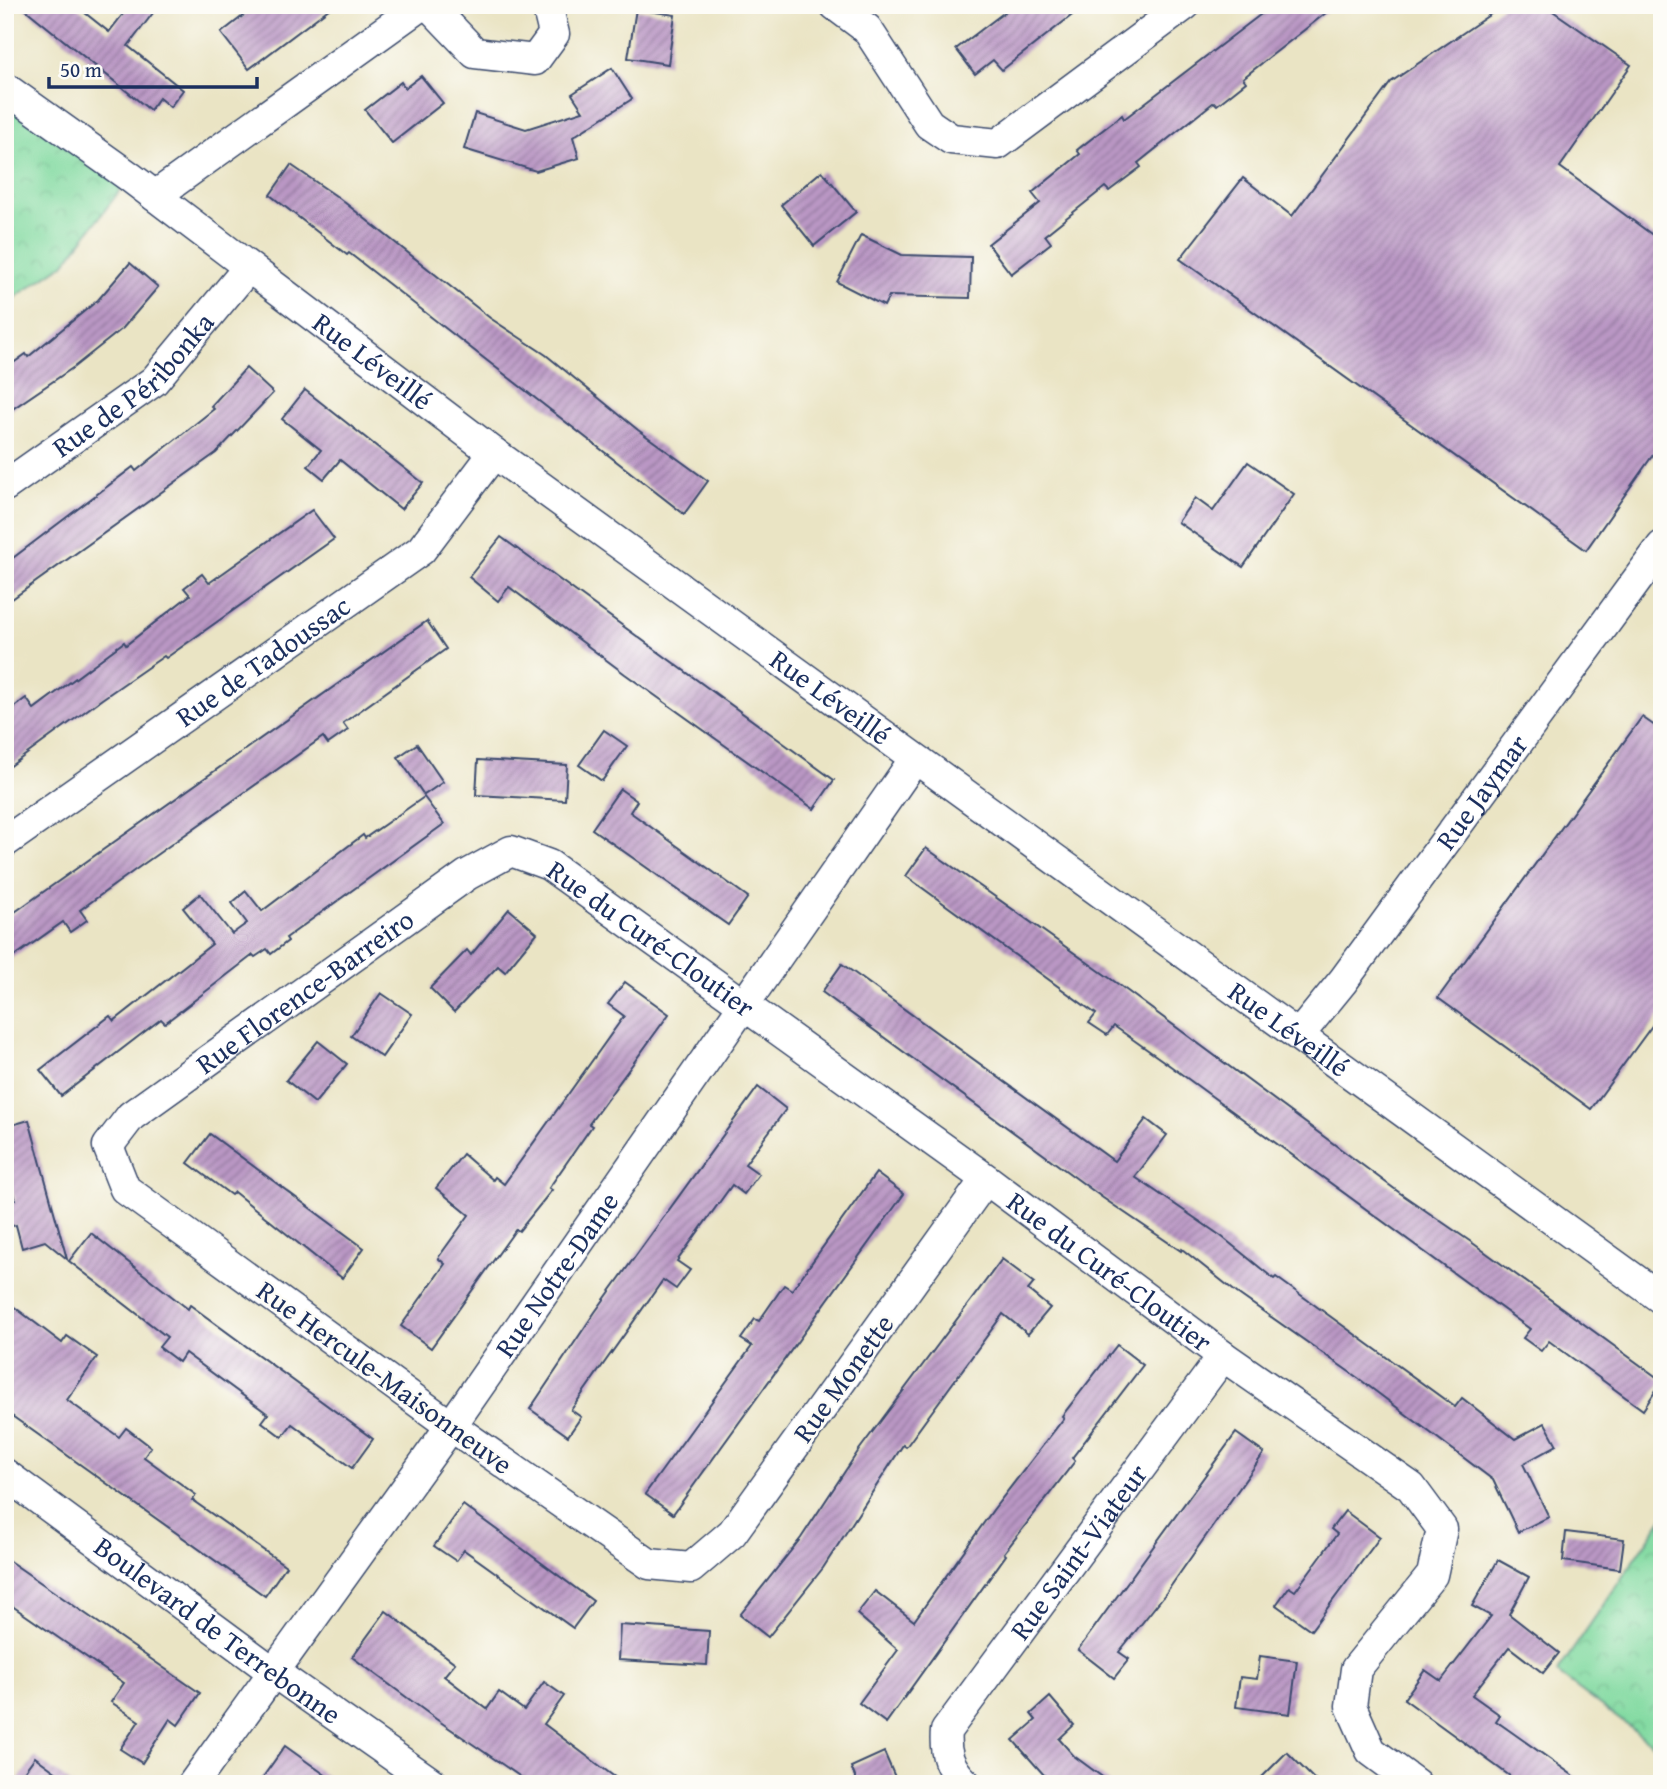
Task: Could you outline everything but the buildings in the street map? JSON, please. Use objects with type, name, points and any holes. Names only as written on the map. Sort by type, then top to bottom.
[{"type":"street","points":[[155,196],[421,5]]},
{"type":"street","points":[[429,5],[475,53],[535,60],[554,34],[547,5]]},
{"type":"street","points":[[835,5],[867,29],[929,124],[951,139],[998,144],[1185,5]]},
{"type":"street","name":"Rue Léveillé","points":[[5,88],[155,196],[494,453],[914,760],[1662,1299]]},
{"type":"street","name":"Rue de Péribonka","points":[[5,486],[154,381],[248,268]]},
{"type":"street","name":"Rue de Tadoussac","points":[[5,842],[421,550],[494,453]]},
{"type":"street","name":"Rue Jaymar","points":[[1299,1035],[1351,970],[1662,545]]},
{"type":"street","name":"Rue Notre-Dame","points":[[193,1784],[451,1426],[914,760]]},
{"type":"street","name":"Rue du Curé-Cloutier","points":[[511,851],[549,865],[986,1179],[1223,1356],[1411,1487],[1442,1529],[1432,1575],[1356,1669],[1351,1706],[1371,1751],[1416,1784]]},
{"type":"street","name":"Rue Florence-Barreiro","points":[[108,1146],[131,1116],[467,874],[511,851]]},
{"type":"street","name":"Rue Hercule-Maisonneuve","points":[[108,1146],[125,1189],[451,1426],[649,1564],[691,1568]]},
{"type":"street","name":"Rue Monette","points":[[691,1568],[732,1533],[986,1179]]},
{"type":"street","name":"Rue Saint-Viateur","points":[[966,1784],[955,1773],[944,1751],[946,1731],[1223,1356]]},
{"type":"street","name":"Boulevard de Terrebonne","points":[[5,1474],[272,1671],[433,1784]]},
{"type":"green space","points":[[5,88],[130,177],[64,264],[5,304]]},
{"type":"green space","points":[[1662,1519],[1662,1751],[1557,1673]]}]
